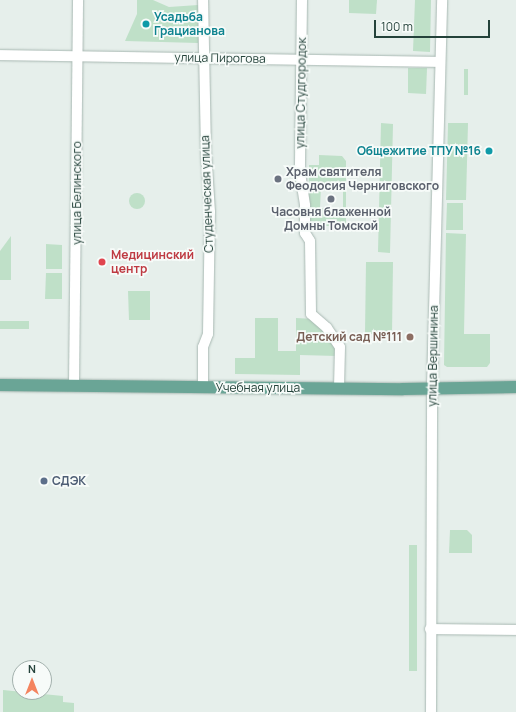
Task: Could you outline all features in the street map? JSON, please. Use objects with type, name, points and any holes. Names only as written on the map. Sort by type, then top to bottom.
[{"type":"main road","name":"Учебная улица","points":[[0,385],[339,389],[516,387]]},
{"type":"street","name":"улица Белинского","points":[[74,386],[78,0]]},
{"type":"street","name":"Студенческая улица","points":[[203,0],[210,226],[208,334],[203,347],[203,388]]},
{"type":"street","name":"улица Студгородок","points":[[302,0],[300,173],[305,206],[305,233],[310,241],[311,314],[327,328],[340,347],[339,389]]},
{"type":"street","name":"улица Вершинина","points":[[431,712],[430,629],[432,388],[442,0]]},
{"type":"street","name":"улица Пирогова","points":[[0,55],[204,57],[440,62]]},
{"type":"street","points":[[430,629],[516,630]]},
{"type":"green space","points":[[137,0],[153,0],[169,7],[198,5],[198,43],[125,41],[137,14]]},
{"type":"green space","points":[[349,0],[377,0],[376,14],[349,13]]},
{"type":"green space","points":[[415,0],[431,0],[430,52],[413,51]]},
{"type":"green space","points":[[408,68],[427,68],[426,94],[408,93]]},
{"type":"green space","points":[[464,69],[468,69],[468,95],[464,95]]},
{"type":"green space","points":[[381,123],[393,124],[390,253],[378,252]]},
{"type":"green space","points":[[448,123],[468,123],[466,200],[446,200]]},
{"type":"green space","points":[[319,155],[342,156],[346,161],[346,226],[309,226],[309,165],[319,165]],"holes":[[[321,186],[343,187],[343,208],[320,208]]]},
{"type":"green space","points":[[137,193],[144,198],[145,201],[140,208],[137,209],[130,204],[129,201],[134,194]]},
{"type":"green space","points":[[447,203],[463,203],[463,230],[446,230]]},
{"type":"green space","points":[[446,233],[466,234],[464,334],[490,334],[490,363],[487,367],[447,367],[444,365]]},
{"type":"green space","points":[[11,236],[11,280],[0,280],[0,251]]},
{"type":"green space","points":[[46,244],[62,245],[62,269],[46,269]]},
{"type":"green space","points":[[366,262],[393,262],[392,334],[365,334]]},
{"type":"green space","points":[[46,273],[62,273],[62,299],[45,299]]},
{"type":"green space","points":[[128,291],[150,291],[150,320],[129,320]]},
{"type":"green space","points":[[255,318],[278,318],[278,351],[296,351],[296,318],[314,319],[335,347],[337,356],[300,355],[300,375],[235,374],[235,358],[255,358]]},
{"type":"green space","points":[[0,321],[29,321],[29,329],[0,329]]},
{"type":"green space","points":[[450,530],[467,530],[472,535],[472,553],[449,553]]},
{"type":"green space","points":[[409,545],[417,545],[417,671],[409,671]]},
{"type":"green space","points":[[3,690],[12,691],[12,700],[52,700],[52,695],[63,696],[63,702],[74,703],[74,712],[3,712]]},
{"type":"place","name":"Усадьба Грацианова","points":[[146,24]]},
{"type":"place","name":"Общежитие ТПУ №16","points":[[489,151]]},
{"type":"place","name":"Храм святителя Феодосия Черниговского","points":[[278,179]]},
{"type":"place","name":"Часовня блаженной Домны Томской","points":[[331,199]]},
{"type":"place","name":"Медицинский центр","points":[[102,262]]},
{"type":"place","name":"Детский сад №111","points":[[410,337]]},
{"type":"place","name":"СДЭК","points":[[44,481]]}]
